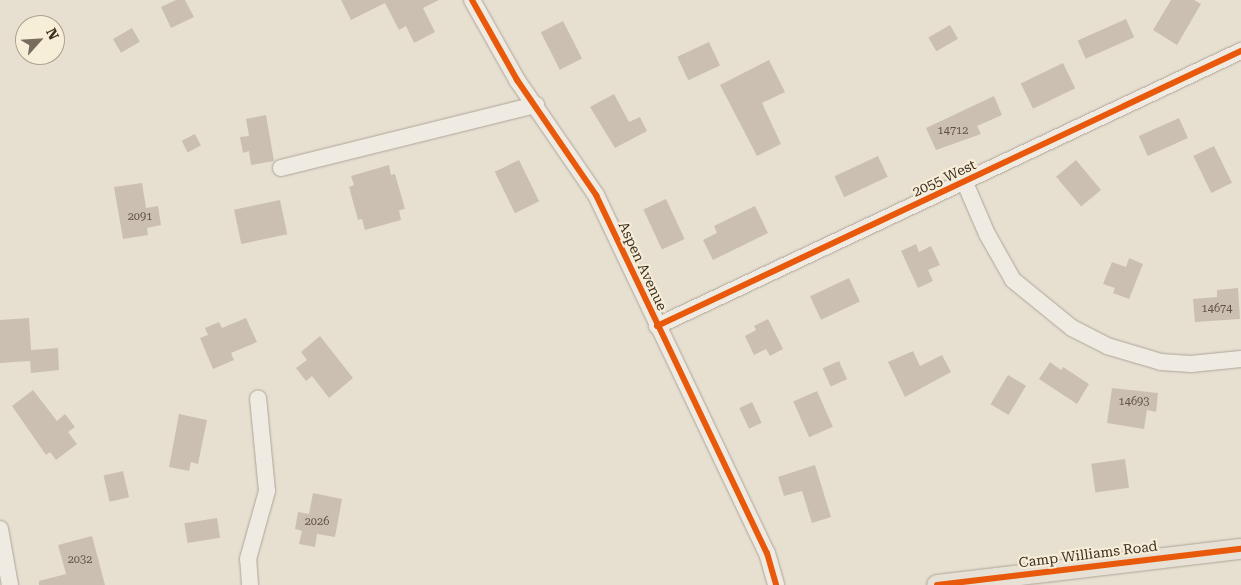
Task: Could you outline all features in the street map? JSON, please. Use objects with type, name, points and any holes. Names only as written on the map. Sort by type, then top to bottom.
[{"type":"main road","name":"Camp Williams Road","points":[[937,585],[1241,549]]},
{"type":"street","name":"Aspen Avenue","points":[[472,0],[517,80],[536,105],[596,195],[657,326],[768,553],[776,585]]},
{"type":"street","name":"2055 West","points":[[657,326],[965,183],[1241,51]]},
{"type":"street","points":[[281,168],[536,105]]},
{"type":"street","points":[[965,183],[987,234],[1013,280],[1072,328],[1108,346],[1161,362],[1191,364],[1241,359]]},
{"type":"street","points":[[250,585],[248,560],[267,491],[258,398]]},
{"type":"street","points":[[0,529],[10,585]]},
{"type":"building","points":[[176,0],[185,0],[194,17],[171,28],[161,7]]},
{"type":"building","points":[[341,0],[439,0],[423,8],[435,32],[414,43],[406,26],[399,30],[385,3],[351,20]]},
{"type":"building","points":[[1171,0],[1194,0],[1201,4],[1177,45],[1153,30]]},
{"type":"building","points":[[1126,19],[1134,37],[1086,59],[1078,41]]},
{"type":"building","points":[[563,21],[582,58],[560,70],[541,32]]},
{"type":"building","points":[[950,25],[958,39],[936,51],[928,38]]},
{"type":"building","points":[[132,28],[140,42],[121,53],[113,39]]},
{"type":"building","points":[[709,42],[720,66],[688,80],[677,57]]},
{"type":"building","points":[[769,60],[785,92],[762,103],[781,144],[757,156],[720,85]]},
{"type":"building","points":[[1063,63],[1075,88],[1033,109],[1021,84]]},
{"type":"building","points":[[614,94],[629,122],[640,117],[647,131],[615,148],[590,107]]},
{"type":"building","points":[[994,96],[1002,115],[977,126],[981,134],[936,150],[926,128]]},
{"type":"building","points":[[266,115],[274,161],[251,165],[249,151],[243,153],[240,137],[249,136],[246,119]]},
{"type":"building","points":[[1179,118],[1188,138],[1148,156],[1139,136]]},
{"type":"building","points":[[195,134],[201,146],[188,152],[182,141]]},
{"type":"building","points":[[1214,146],[1232,183],[1211,193],[1193,156]]},
{"type":"building","points":[[878,156],[888,177],[844,197],[834,176]]},
{"type":"building","points":[[519,160],[539,201],[515,213],[495,172]]},
{"type":"building","points":[[1076,160],[1101,190],[1081,207],[1056,177]]},
{"type":"building","points":[[389,165],[391,175],[395,174],[405,209],[399,210],[401,220],[365,230],[362,219],[358,220],[349,187],[354,185],[351,176]]},
{"type":"building","points":[[142,183],[146,208],[158,206],[161,225],[147,228],[148,235],[123,239],[114,187]]},
{"type":"building","points":[[666,199],[685,239],[662,249],[643,210]]},
{"type":"building","points":[[280,200],[287,234],[241,244],[234,210]]},
{"type":"building","points":[[755,206],[768,233],[713,260],[703,240],[717,233],[714,226]]},
{"type":"building","points":[[916,244],[919,252],[931,246],[940,265],[928,270],[933,281],[918,288],[901,251]]},
{"type":"building","points":[[1129,258],[1143,264],[1129,299],[1113,293],[1115,288],[1103,284],[1112,262],[1126,267]]},
{"type":"building","points":[[849,278],[860,302],[821,320],[810,296]]},
{"type":"building","points":[[1238,288],[1240,319],[1195,322],[1193,299],[1217,297],[1217,290]]},
{"type":"building","points":[[29,318],[31,350],[58,348],[59,370],[31,373],[30,361],[0,363],[0,320]]},
{"type":"building","points":[[246,318],[257,342],[231,353],[234,360],[213,369],[200,338],[208,335],[205,328],[219,322],[222,328]]},
{"type":"building","points":[[768,319],[783,349],[770,356],[766,349],[754,355],[745,336],[756,330],[754,326]]},
{"type":"building","points":[[320,336],[353,378],[329,398],[312,376],[306,381],[296,368],[307,360],[301,352]]},
{"type":"building","points":[[913,351],[920,366],[942,355],[951,372],[905,397],[888,362]]},
{"type":"building","points":[[839,361],[847,379],[831,387],[823,368]]},
{"type":"building","points":[[1050,362],[1061,370],[1063,367],[1089,384],[1077,404],[1039,379]]},
{"type":"building","points":[[1008,375],[1026,386],[1008,415],[990,404]]},
{"type":"building","points":[[1112,388],[1158,393],[1156,412],[1147,410],[1144,429],[1107,423]]},
{"type":"building","points":[[33,390],[57,421],[65,414],[75,427],[68,432],[77,444],[56,460],[50,452],[46,455],[12,406]]},
{"type":"building","points":[[817,391],[833,427],[809,437],[793,402]]},
{"type":"building","points":[[752,402],[762,423],[749,429],[739,408]]},
{"type":"building","points":[[179,414],[207,420],[198,464],[191,462],[189,471],[169,467]]},
{"type":"building","points":[[1125,459],[1129,488],[1095,492],[1091,464]]},
{"type":"building","points":[[815,465],[831,517],[812,523],[802,491],[784,496],[778,477]]},
{"type":"building","points":[[123,471],[129,497],[110,502],[104,475]]},
{"type":"building","points":[[313,493],[342,499],[335,537],[317,534],[315,547],[299,544],[302,531],[295,529],[298,512],[309,514]]},
{"type":"building","points":[[217,518],[220,538],[188,543],[184,523]]},
{"type":"building","points":[[92,536],[105,585],[39,585],[39,581],[66,574],[58,545]]},
{"type":"cycle path","points":[[472,0],[517,80],[596,195],[767,553],[776,585]]},
{"type":"cycle path","points":[[657,326],[1241,51]]},
{"type":"cycle path","points":[[937,585],[1241,549]]}]
